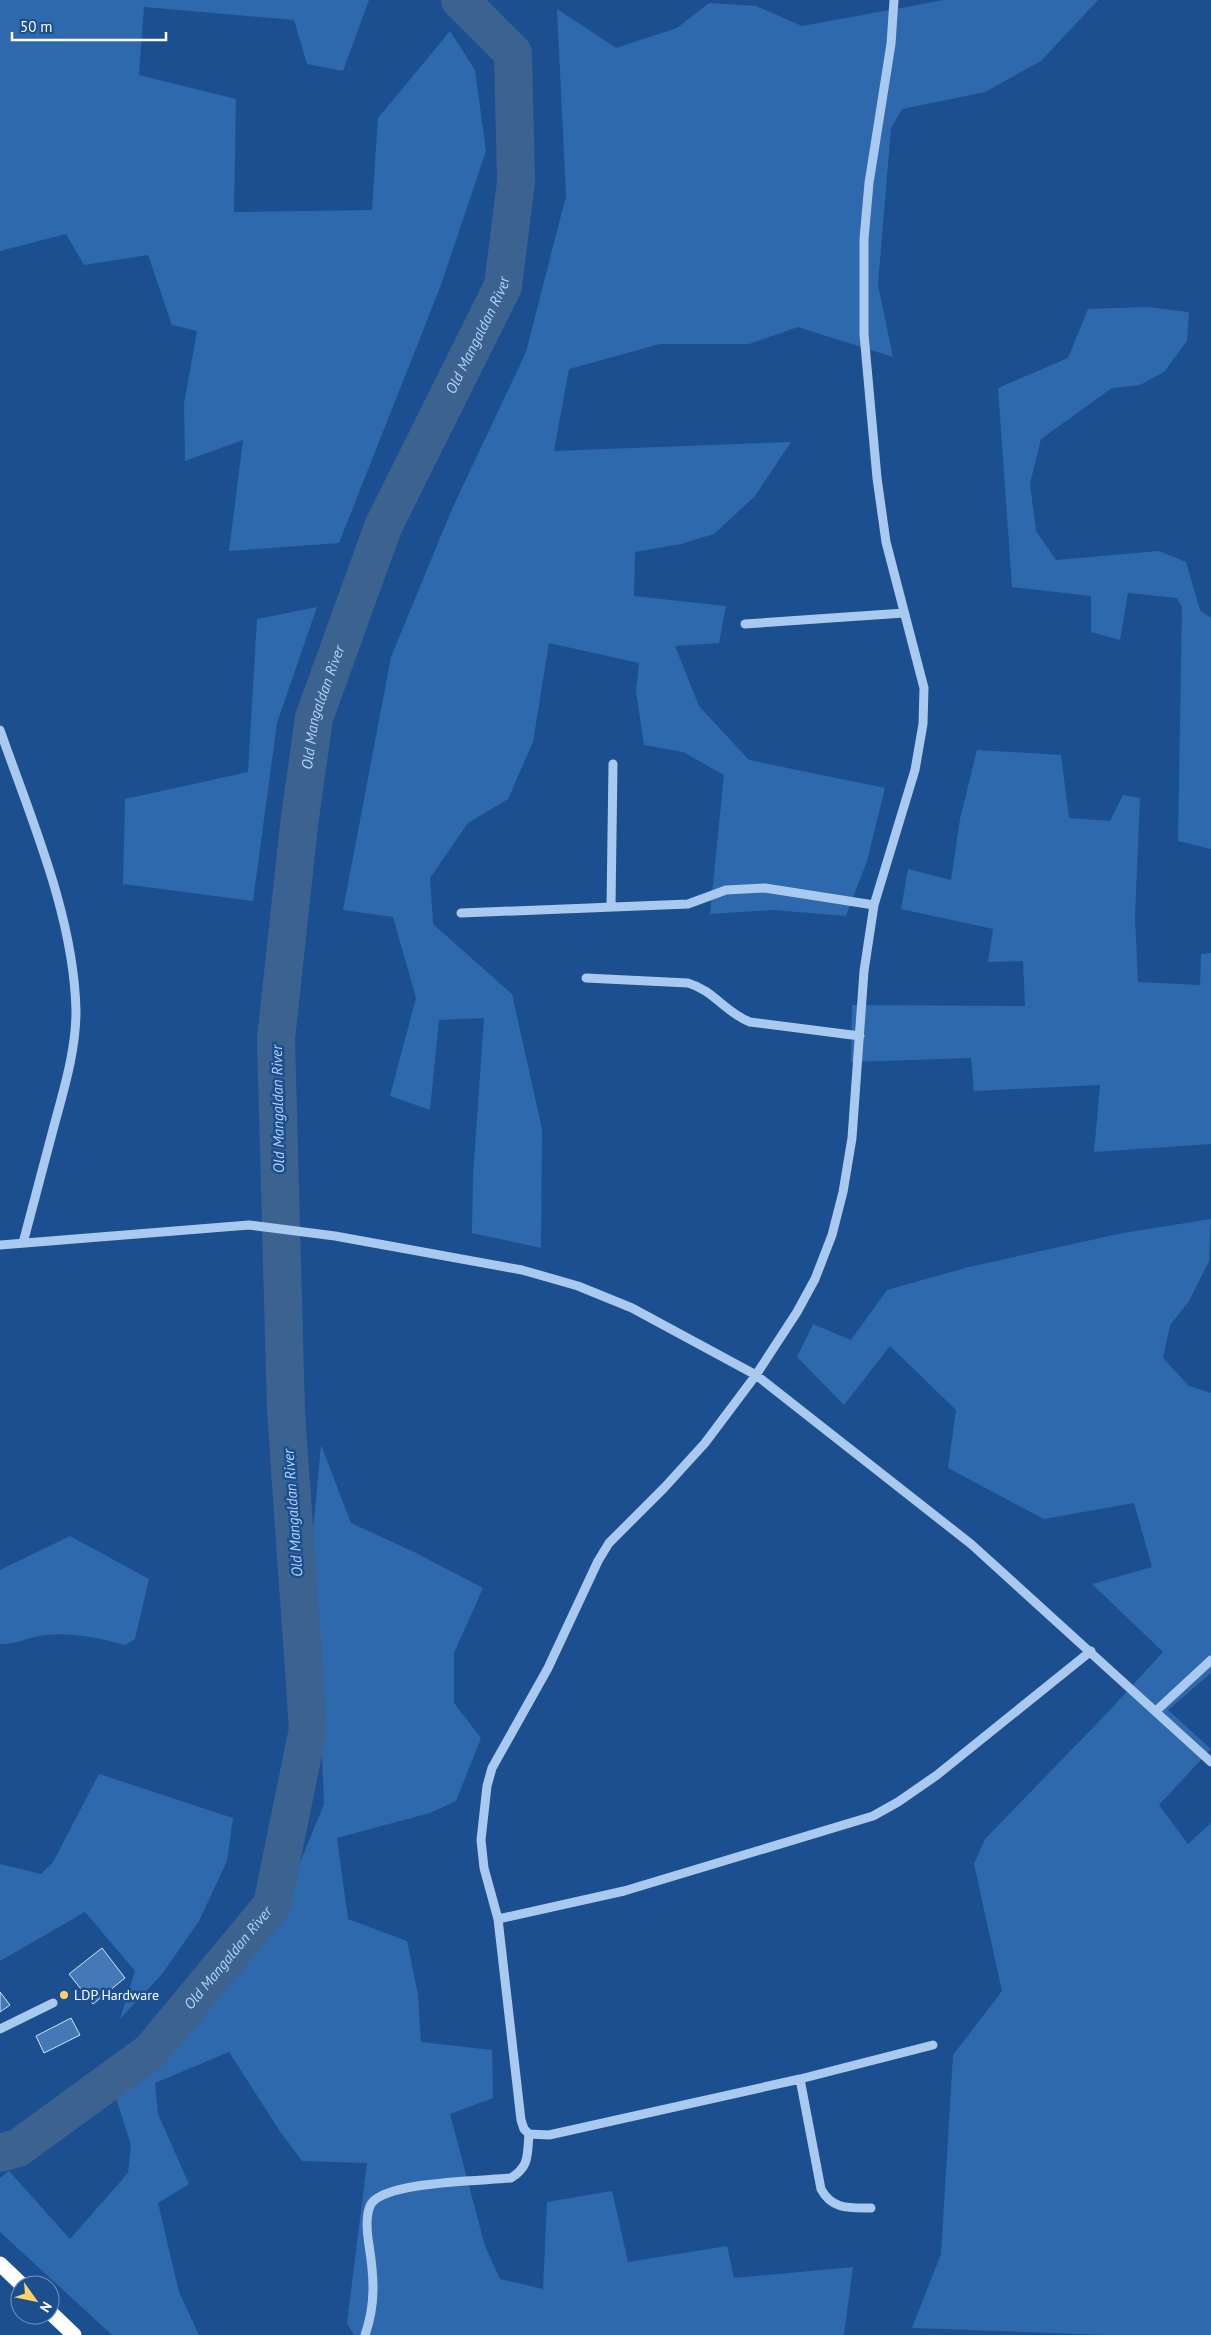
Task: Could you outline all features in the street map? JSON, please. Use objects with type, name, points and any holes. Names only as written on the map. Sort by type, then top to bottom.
[{"type":"highway","points":[[1,2265],[12,2275]]},
{"type":"highway","points":[[60,2322],[74,2335]]},
{"type":"street","points":[[894,0],[891,44],[869,183],[864,239],[864,334],[886,542],[924,688],[923,724],[915,770],[874,905],[864,971],[852,1138],[843,1192],[832,1235],[815,1279],[797,1312],[756,1375],[685,1466],[609,1543],[598,1561],[548,1668],[492,1768],[487,1786],[481,1840],[484,1868],[498,1919],[521,2120],[524,2129],[529,2134],[549,2135],[800,2078],[934,2045]]},
{"type":"street","points":[[746,624],[904,613]]},
{"type":"street","points":[[0,730],[55,890],[73,967],[76,1012],[72,1053],[66,1084],[23,1243]]},
{"type":"street","points":[[611,906],[613,764]]},
{"type":"street","points":[[462,913],[688,904],[726,890],[748,887],[874,905]]},
{"type":"street","points":[[586,978],[688,983],[700,987],[738,1018],[750,1022],[860,1036]]},
{"type":"street","points":[[0,1245],[249,1225],[336,1236],[522,1270],[578,1286],[632,1308],[756,1375],[971,1544],[1157,1710],[1211,1762]]},
{"type":"street","points":[[498,1919],[624,1891],[873,1816],[898,1802],[936,1775],[1090,1651]]},
{"type":"street","points":[[1157,1710],[1211,1660]]},
{"type":"street","points":[[0,2029],[53,2003]]},
{"type":"street","points":[[800,2078],[821,2189],[826,2199],[834,2205],[845,2208],[871,2208]]},
{"type":"street","points":[[366,2335],[371,2319],[374,2290],[368,2236],[368,2219],[371,2204],[384,2193],[404,2187],[511,2178],[521,2171],[527,2161],[529,2134]]},
{"type":"shaded area","points":[[0,0],[369,0],[343,71],[307,64],[294,20],[144,7],[139,75],[236,99],[234,212],[372,210],[378,118],[450,31],[475,70],[486,151],[441,285],[339,543],[229,551],[243,440],[185,461],[184,404],[197,331],[172,325],[148,255],[84,265],[66,234],[0,251]]},
{"type":"shaded area","points":[[944,0],[1098,0],[1041,61],[985,92],[902,109],[891,128],[878,285],[893,357],[798,327],[749,344],[660,344],[569,369],[554,451],[791,442],[755,496],[714,534],[681,544],[635,552],[634,596],[726,606],[719,643],[675,646],[699,706],[749,760],[885,788],[867,861],[846,916],[773,910],[710,914],[724,775],[683,752],[644,745],[636,691],[639,663],[549,643],[533,742],[508,799],[468,823],[430,878],[433,924],[512,994],[542,1129],[541,1248],[472,1233],[473,1175],[484,1018],[439,1020],[430,1110],[390,1096],[416,998],[393,917],[343,910],[391,657],[452,509],[526,352],[566,196],[557,9],[616,48],[677,28],[709,3],[756,6],[802,26]]},
{"type":"shaded area","points":[[1147,307],[1189,312],[1187,341],[1164,372],[1140,385],[1112,388],[1041,439],[1030,484],[1036,531],[1056,560],[1159,551],[1186,562],[1200,610],[1211,618],[1211,849],[1178,841],[1182,607],[1177,598],[1128,593],[1120,640],[1091,632],[1091,596],[1012,587],[998,388],[1068,358],[1088,309]]},
{"type":"shaded area","points":[[317,607],[277,723],[253,901],[123,884],[125,799],[248,772],[257,619]]},
{"type":"shaded area","points":[[977,750],[1061,755],[1069,818],[1110,821],[1123,795],[1140,798],[1135,917],[1138,982],[1200,985],[1201,954],[1211,953],[1211,1144],[1094,1152],[1100,1085],[974,1091],[971,1058],[851,1062],[852,1005],[1025,1006],[1023,961],[988,962],[993,929],[901,909],[908,869],[951,880],[960,819]]},
{"type":"shaded area","points":[[1211,1219],[1209,1261],[1189,1301],[1170,1325],[1163,1358],[1189,1386],[1211,1393],[1211,1673],[1168,1710],[1211,1749],[1159,1805],[1188,1844],[1211,1823],[1211,2335],[1106,2335],[912,2328],[941,2254],[953,2055],[1002,1991],[974,1864],[985,1839],[1109,1711],[1163,1652],[1092,1584],[1152,1567],[1134,1503],[1044,1519],[948,1468],[956,1410],[890,1346],[844,1405],[797,1357],[813,1324],[851,1340],[887,1290],[969,1267],[1123,1233]]},
{"type":"shaded area","points":[[321,1445],[351,1523],[414,1552],[483,1588],[454,1653],[454,1703],[481,1738],[456,1801],[430,1813],[337,1838],[348,1919],[407,1941],[418,1995],[421,2042],[492,2050],[493,2098],[450,2114],[485,2246],[500,2279],[543,2289],[547,2202],[612,2191],[628,2262],[727,2246],[734,2278],[853,2267],[844,2335],[354,2335],[347,2323],[367,2163],[302,2161],[279,2130],[229,2052],[155,2083],[158,2114],[189,2184],[158,2203],[179,2292],[199,2335],[112,2335],[60,2287],[60,2275],[47,2275],[0,2232],[0,2178],[9,2171],[70,2239],[128,2173],[131,2145],[116,2098],[187,2030],[278,1916],[324,1804],[313,1531]]},
{"type":"shaded area","points":[[70,1536],[149,1579],[135,1639],[125,1645],[86,1636],[55,1634],[0,1644],[0,1570]]},
{"type":"shaded area","points":[[99,1774],[233,1818],[227,1861],[199,1921],[162,1974],[120,2019],[135,1971],[85,1912],[0,1961],[0,1864],[41,1874],[53,1862]]},
{"type":"building","points":[[102,1948],[125,1978],[93,2004],[69,1974]]},
{"type":"building","points":[[0,1992],[10,2005],[0,2012]]},
{"type":"building","points":[[71,2018],[80,2035],[44,2053],[36,2036]]},
{"type":"waterway","name":"Old Mangaldan River","points":[[0,2153],[18,2148],[151,2051],[272,1905],[308,1729],[286,1411],[276,1039],[299,825],[314,718],[383,527],[503,286],[516,182],[513,53],[460,0]]},
{"type":"place","name":"LDP Hardware","points":[[64,1995]]}]
